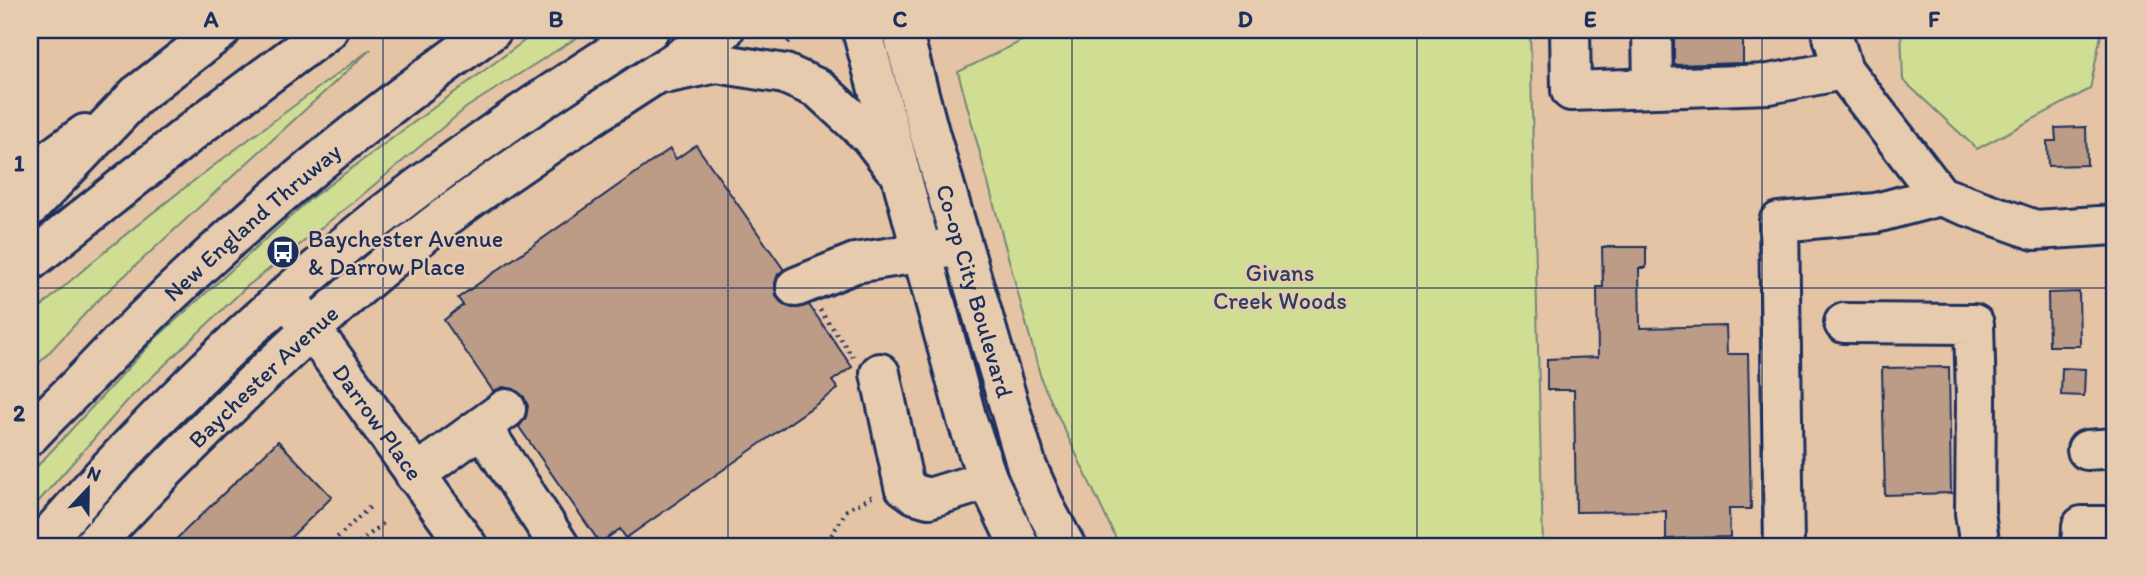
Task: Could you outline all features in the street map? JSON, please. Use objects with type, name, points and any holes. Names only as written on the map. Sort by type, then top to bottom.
[{"type":"main road","points":[[30,174],[221,30]]},
{"type":"main road","points":[[30,261],[204,122],[328,30]]},
{"type":"main road","name":"New England Thruway","points":[[30,435],[153,309],[223,244],[339,145],[492,30]]},
{"type":"main road","name":"Baychester Avenue","points":[[39,547],[182,393],[286,296],[370,225],[487,136],[649,30]]},
{"type":"main road","name":"Baychester Avenue","points":[[92,547],[164,470],[378,270],[456,209],[533,154],[724,30]]},
{"type":"main road","name":"Co-op City Boulevard","points":[[862,30],[967,420],[988,480],[1020,547]]},
{"type":"main road","name":"Co-op City Boulevard","points":[[902,30],[1027,467],[1066,547]]},
{"type":"main road","points":[[1570,30],[1571,91],[1769,84],[1843,70]]},
{"type":"main road","points":[[1652,30],[1653,88]]},
{"type":"main road","points":[[1831,30],[1843,70],[1940,195],[2035,230],[2115,225]]},
{"type":"main road","points":[[651,77],[717,63],[785,74],[819,89],[870,136],[901,176]]},
{"type":"main road","points":[[30,207],[137,95]]},
{"type":"main road","points":[[1784,547],[1779,222],[1877,213],[1940,195]]},
{"type":"main road","points":[[796,287],[855,263],[962,247]]},
{"type":"main road","name":"Darrow Place","points":[[286,296],[468,547]]},
{"type":"main road","points":[[1844,323],[1974,324],[1975,513],[1980,547]]},
{"type":"main road","points":[[880,373],[904,486],[915,494],[929,498],[1027,467]]},
{"type":"main road","points":[[415,475],[494,418],[560,547]]},
{"type":"main road","points":[[2081,547],[2082,526],[2115,526]]},
{"type":"path","points":[[784,48],[798,30]]},
{"type":"path","points":[[327,547],[373,504]]},
{"type":"path","points":[[354,547],[385,522]]},
{"type":"path","points":[[618,547],[625,542]]},
{"type":"green space","points":[[539,30],[589,30],[467,107],[245,288],[128,400],[30,511],[30,474],[155,339],[310,199]]},
{"type":"green space","name":"Givans Creek Woods","points":[[1044,30],[1530,30],[1543,547],[1120,547],[1042,382],[958,72]]},
{"type":"green space","points":[[1901,30],[2102,30],[2090,89],[1977,149],[1903,80]]},
{"type":"green space","points":[[371,49],[95,303],[30,373],[30,317],[154,212]]},
{"type":"building","points":[[1674,30],[1743,30],[1743,63],[1674,65]]},
{"type":"building","points":[[2086,127],[2087,165],[2048,166],[2047,141],[2056,141],[2055,128]]},
{"type":"building","points":[[696,145],[784,270],[778,274],[775,283],[776,296],[783,305],[792,308],[809,305],[852,367],[832,381],[838,389],[626,538],[620,529],[600,543],[519,427],[526,417],[528,406],[524,397],[514,389],[503,387],[493,391],[444,320],[463,305],[458,298],[670,149],[676,159]]},
{"type":"building","points":[[1602,247],[1646,247],[1646,268],[1639,268],[1640,328],[1726,326],[1727,354],[1748,354],[1751,509],[1729,509],[1730,537],[1666,539],[1666,511],[1576,512],[1574,390],[1547,390],[1547,359],[1598,357],[1597,287],[1603,287]]},
{"type":"building","points":[[2079,292],[2080,346],[2049,346],[2048,293]]},
{"type":"building","points":[[1949,367],[1951,493],[1885,495],[1882,368]]},
{"type":"building","points":[[2062,368],[2085,369],[2084,396],[2061,395]]},
{"type":"building","points":[[278,441],[332,497],[281,547],[168,547]]},
{"type":"place","name":"Baychester Avenue & Darrow Place","points":[[283,252]]}]
